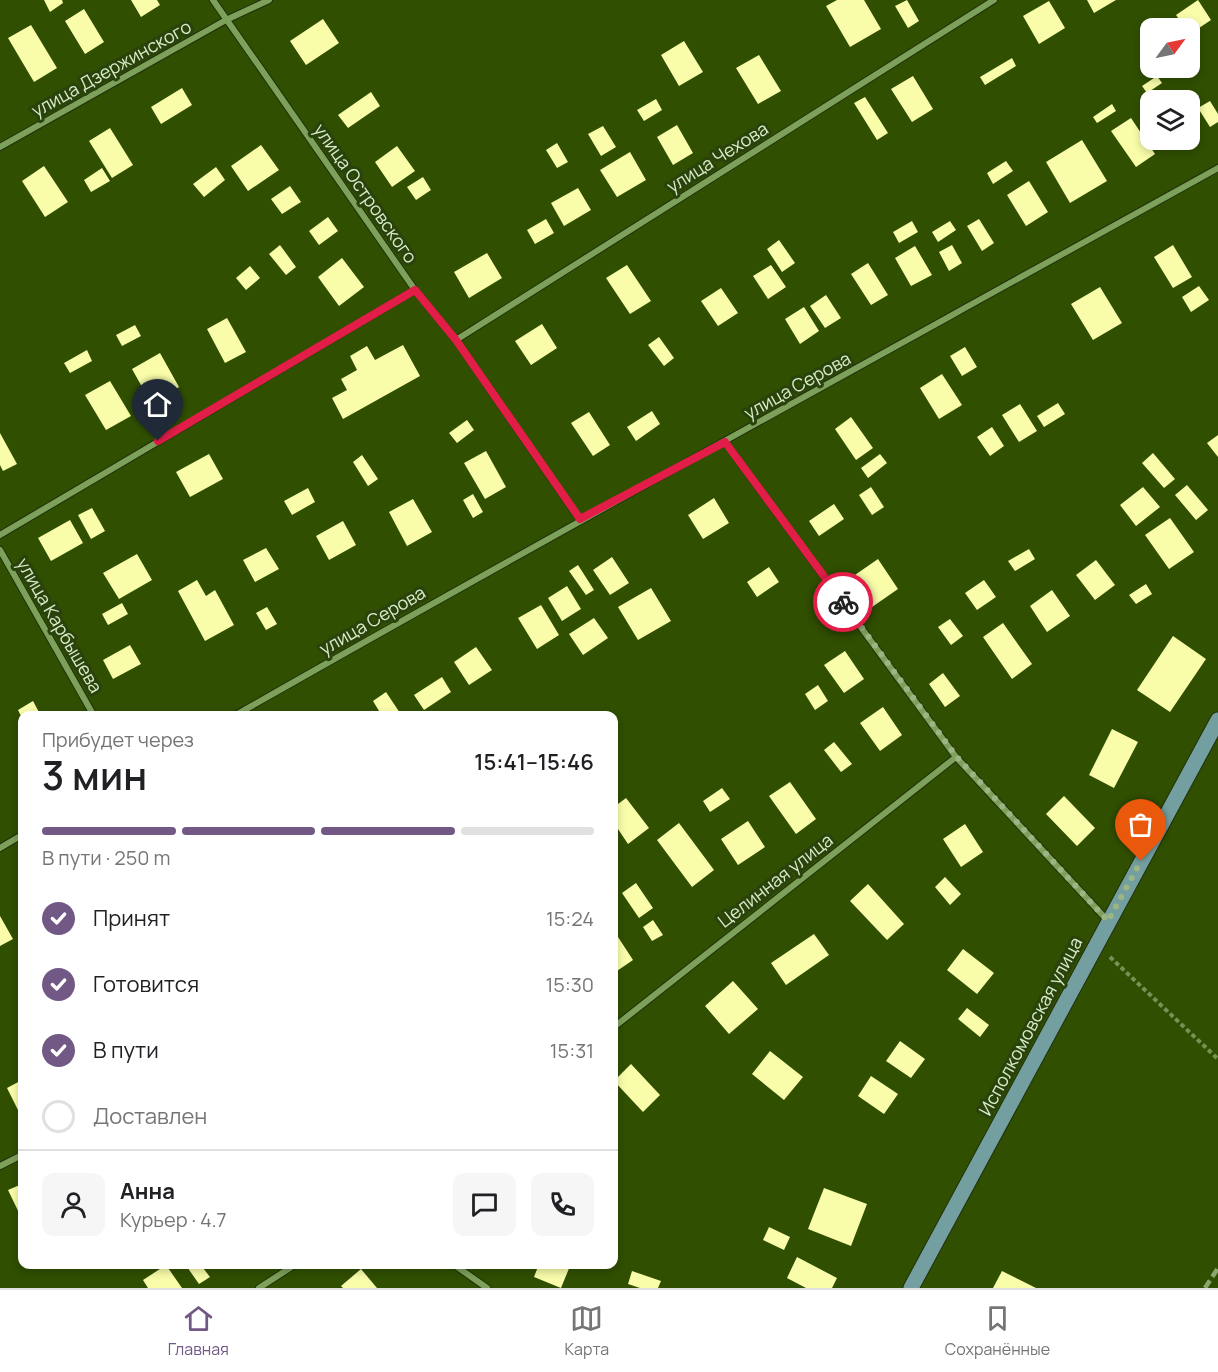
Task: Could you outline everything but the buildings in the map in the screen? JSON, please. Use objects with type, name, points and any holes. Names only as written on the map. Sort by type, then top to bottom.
[{"type":"main road","name":"Исполкомовская улица","points":[[912,1288],[1218,720]]},
{"type":"street","name":"улица Островского","points":[[213,0],[415,290],[456,340],[580,519]]},
{"type":"street","name":"улица Дзержинского","points":[[0,147],[226,20],[269,0]]},
{"type":"street","name":"улица Чехова","points":[[456,340],[994,0]]},
{"type":"street","name":"улица Серова","points":[[243,711],[580,519],[725,442],[1218,168]]},
{"type":"street","points":[[0,535],[415,290]]},
{"type":"street","points":[[725,442],[956,756],[1108,921]]},
{"type":"street","name":"улица Карбышева","points":[[0,550],[91,711]]},
{"type":"street","name":"Целинная улица","points":[[618,1024],[956,756]]},
{"type":"street","points":[[0,848],[18,837]]},
{"type":"street","points":[[0,1166],[18,1157]]},
{"type":"street","points":[[259,1288],[288,1269]]},
{"type":"street","points":[[460,1269],[487,1288]]},
{"type":"path","points":[[1096,944],[1218,1059]]},
{"type":"railway","points":[[1205,1288],[1218,1268]]},
{"type":"way so far","points":[[843,602],[956,756],[1108,921],[1141,861]]},
{"type":"route","points":[[158,441],[415,290],[456,340],[580,519],[725,442],[843,602]]}]
